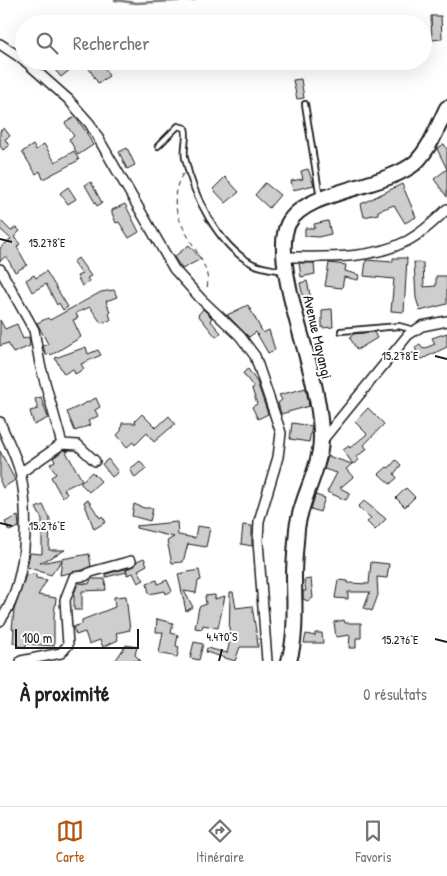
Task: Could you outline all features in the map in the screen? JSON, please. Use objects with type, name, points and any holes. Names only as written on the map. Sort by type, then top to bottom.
[{"type":"street","points":[[0,44],[15,54]]},
{"type":"street","points":[[35,70],[68,99],[90,124],[174,269],[201,299],[240,336],[255,356],[281,433],[278,457],[259,521],[258,541],[267,661]]},
{"type":"street","name":"Avenue Mayangi","points":[[289,661],[294,627],[294,572],[298,527],[317,463],[321,442],[310,366],[286,264],[284,239],[291,220],[302,207],[396,175],[416,162],[425,150],[447,108]]},
{"type":"street","points":[[286,264],[343,257],[393,247],[415,236],[447,209]]},
{"type":"street","points":[[0,269],[34,330],[40,364],[62,444]]},
{"type":"street","points":[[321,442],[397,347],[414,330],[447,320]]},
{"type":"street","points":[[0,422],[20,473],[25,523],[22,564],[14,597],[0,621]]},
{"type":"street","points":[[20,473],[62,444],[78,445],[95,461]]},
{"type":"street","points":[[22,661],[61,653],[65,650],[68,645],[65,600],[74,577],[85,576],[91,572],[132,561]]},
{"type":"lane","points":[[305,104],[320,200]]},
{"type":"lane","points":[[158,146],[174,128],[178,126],[185,128],[184,152],[199,201],[226,242],[252,264],[286,264]]},
{"type":"lane","points":[[341,331],[399,326],[414,330]]},
{"type":"path","points":[[188,167],[176,185],[174,195],[183,227],[206,275],[208,287],[201,299]]},
{"type":"building","points":[[432,16],[441,16],[442,39],[432,40]]},
{"type":"building","points":[[55,70],[70,70],[61,77]]},
{"type":"building","points":[[90,70],[106,70],[109,76],[98,83]]},
{"type":"building","points":[[301,79],[304,98],[297,99],[293,80]]},
{"type":"building","points":[[75,117],[93,145],[78,155],[69,139],[74,136],[65,123]]},
{"type":"building","points":[[4,128],[10,136],[5,139],[9,146],[3,150],[0,146],[0,131]]},
{"type":"building","points":[[44,144],[55,162],[74,151],[79,160],[43,179],[40,171],[36,174],[22,152],[33,145],[36,150]]},
{"type":"building","points":[[444,144],[447,149],[447,169],[437,149]]},
{"type":"building","points":[[127,148],[135,165],[127,169],[119,152]]},
{"type":"building","points":[[308,169],[314,185],[293,190],[291,181],[303,179],[301,171]]},
{"type":"building","points":[[447,169],[447,197],[434,179]]},
{"type":"building","points":[[225,177],[239,192],[226,203],[213,189]]},
{"type":"building","points":[[91,182],[102,203],[97,206],[85,185]]},
{"type":"building","points":[[265,183],[280,195],[269,208],[255,195]]},
{"type":"building","points":[[402,184],[416,217],[405,223],[394,205],[378,211],[378,214],[364,217],[361,204]]},
{"type":"building","points":[[68,187],[76,199],[68,204],[60,193]]},
{"type":"building","points":[[125,204],[139,232],[129,238],[119,222],[116,223],[112,213],[112,210]]},
{"type":"building","points":[[0,220],[11,231],[16,227],[20,231],[14,237],[20,244],[17,247],[27,265],[15,272],[6,256],[0,261],[0,248],[11,239],[0,229]]},
{"type":"building","points":[[328,221],[331,234],[318,237],[305,236],[305,228],[315,228],[314,224]]},
{"type":"building","points":[[189,245],[201,259],[182,269],[174,257]]},
{"type":"building","points":[[78,258],[91,276],[87,278],[89,281],[82,286],[77,276],[82,274],[73,262]]},
{"type":"building","points":[[393,258],[407,258],[404,312],[391,311],[394,279],[364,276],[366,260],[393,262]]},
{"type":"building","points":[[414,262],[423,263],[424,287],[436,286],[436,276],[447,276],[447,304],[420,311],[416,298]]},
{"type":"building","points":[[299,263],[314,263],[315,274],[301,277]]},
{"type":"building","points":[[329,263],[346,265],[345,271],[359,275],[358,280],[344,277],[342,288],[325,286]]},
{"type":"building","points":[[46,271],[68,307],[63,310],[59,303],[57,305],[46,284],[32,292],[26,280],[34,275],[36,278]]},
{"type":"building","points":[[307,281],[311,299],[304,301],[300,283]]},
{"type":"building","points":[[114,290],[117,297],[106,301],[111,320],[101,323],[90,307],[76,313],[78,318],[73,320],[81,337],[53,354],[46,355],[43,346],[48,344],[37,323],[48,318],[50,320],[101,292]]},
{"type":"building","points":[[248,305],[263,333],[269,330],[275,350],[268,353],[256,332],[249,337],[227,315]]},
{"type":"building","points":[[203,309],[212,318],[210,320],[221,333],[216,337],[198,315]]},
{"type":"building","points":[[332,309],[333,327],[322,328],[322,310]]},
{"type":"building","points":[[0,320],[5,329],[17,324],[23,339],[29,337],[30,346],[13,353],[8,343],[0,346]]},
{"type":"building","points":[[374,332],[377,338],[357,350],[350,338],[353,334]]},
{"type":"building","points":[[447,333],[447,347],[420,360],[415,347],[420,344],[423,349],[435,344],[432,338]]},
{"type":"building","points":[[86,347],[88,354],[98,350],[101,355],[81,364],[84,369],[75,374],[73,369],[64,374],[55,358]]},
{"type":"building","points":[[248,369],[257,382],[268,414],[258,419],[252,407],[257,404],[252,389],[254,388],[243,373]]},
{"type":"building","points":[[306,388],[309,406],[281,414],[278,403],[282,400],[279,395]]},
{"type":"building","points":[[41,397],[48,418],[34,425],[30,411],[38,409],[35,399]]},
{"type":"building","points":[[96,398],[100,407],[95,410],[98,416],[88,421],[90,425],[75,431],[67,412]]},
{"type":"building","points":[[368,408],[384,424],[364,445],[367,449],[356,457],[359,460],[353,464],[343,450],[349,446],[350,448],[367,434],[355,422]]},
{"type":"building","points":[[142,414],[156,428],[169,416],[175,424],[154,442],[147,433],[135,445],[133,442],[127,447],[117,435],[121,431],[122,423],[136,423],[135,421]]},
{"type":"building","points":[[292,423],[312,426],[309,442],[290,439]]},
{"type":"building","points":[[64,450],[69,451],[66,452],[82,480],[64,489],[67,494],[62,497],[51,477],[56,474],[50,464],[55,461],[53,458]]},
{"type":"building","points":[[0,451],[15,480],[3,488],[0,481]]},
{"type":"building","points":[[328,456],[352,464],[346,469],[353,477],[340,488],[350,493],[346,500],[327,492],[337,473],[324,469]]},
{"type":"building","points":[[108,459],[118,472],[112,477],[102,464]]},
{"type":"building","points":[[396,460],[401,465],[394,474],[397,478],[390,484],[379,474],[387,467],[389,468]]},
{"type":"building","points":[[140,461],[146,469],[135,478],[130,469]]},
{"type":"building","points":[[92,472],[101,481],[89,492],[80,483]]},
{"type":"building","points":[[406,488],[415,497],[405,507],[396,498]]},
{"type":"building","points":[[315,495],[325,498],[320,512],[311,509]]},
{"type":"building","points":[[88,500],[100,518],[102,516],[106,522],[94,529],[84,502]]},
{"type":"building","points":[[364,501],[386,519],[375,530],[367,522],[371,518],[358,507]]},
{"type":"building","points":[[134,504],[144,508],[153,508],[150,521],[132,516]]},
{"type":"building","points":[[43,505],[50,519],[49,550],[65,550],[40,563],[89,554],[91,566],[83,570],[60,575],[62,560],[51,575],[27,567],[30,553],[42,554],[42,519],[36,508]]},
{"type":"building","points":[[18,516],[19,527],[9,531],[5,522]]},
{"type":"building","points":[[177,522],[178,535],[195,538],[197,526],[210,528],[206,547],[188,544],[183,562],[172,563],[167,541],[174,537],[136,528],[136,526]]},
{"type":"building","points":[[243,525],[252,526],[252,546],[241,544]]},
{"type":"building","points":[[144,558],[147,565],[138,570],[144,580],[138,583],[133,573],[127,575],[126,569],[135,566],[137,561]]},
{"type":"building","points":[[371,562],[389,564],[387,578],[377,577],[378,595],[372,611],[364,608],[370,592],[348,592],[348,599],[335,598],[338,580],[348,581],[348,583],[369,584]]},
{"type":"building","points":[[125,569],[127,572],[106,577],[106,574]]},
{"type":"building","points":[[199,570],[201,580],[198,581],[196,593],[184,591],[193,607],[186,611],[178,574]]},
{"type":"building","points":[[36,574],[36,578],[47,580],[38,595],[56,598],[54,646],[26,644],[26,647],[17,646],[17,643],[13,643],[14,610],[26,575]]},
{"type":"building","points":[[91,579],[105,579],[106,590],[82,591],[82,610],[74,610],[74,594],[78,583],[89,584]]},
{"type":"building","points":[[311,579],[313,598],[308,601],[303,599],[303,591],[306,591],[304,580]]},
{"type":"building","points":[[157,580],[158,584],[167,580],[172,591],[166,594],[165,591],[149,594],[147,583]]},
{"type":"building","points":[[230,592],[233,592],[236,608],[252,606],[258,647],[240,647],[235,661],[206,652],[207,648],[227,653],[229,645]]},
{"type":"building","points":[[215,595],[215,599],[225,596],[218,628],[203,625],[202,629],[195,628],[199,607],[206,604],[205,596]]},
{"type":"building","points":[[126,596],[130,630],[116,633],[118,640],[103,647],[100,640],[89,644],[85,632],[76,635],[73,627],[82,624],[82,620],[115,607],[114,597]]},
{"type":"building","points":[[157,619],[173,623],[171,633],[178,635],[176,646],[179,647],[177,657],[159,653],[163,632],[156,632]]},
{"type":"building","points":[[344,620],[345,623],[361,623],[361,638],[356,638],[356,648],[349,648],[350,635],[336,637],[334,622]]},
{"type":"building","points":[[315,633],[322,633],[323,643],[304,643],[306,634],[315,636]]},
{"type":"building","points":[[194,642],[203,644],[199,660],[190,658]]},
{"type":"building","points":[[126,645],[137,647],[135,655],[141,661],[115,661]]},
{"type":"waterway","points":[[115,0],[136,3],[194,0]]}]
